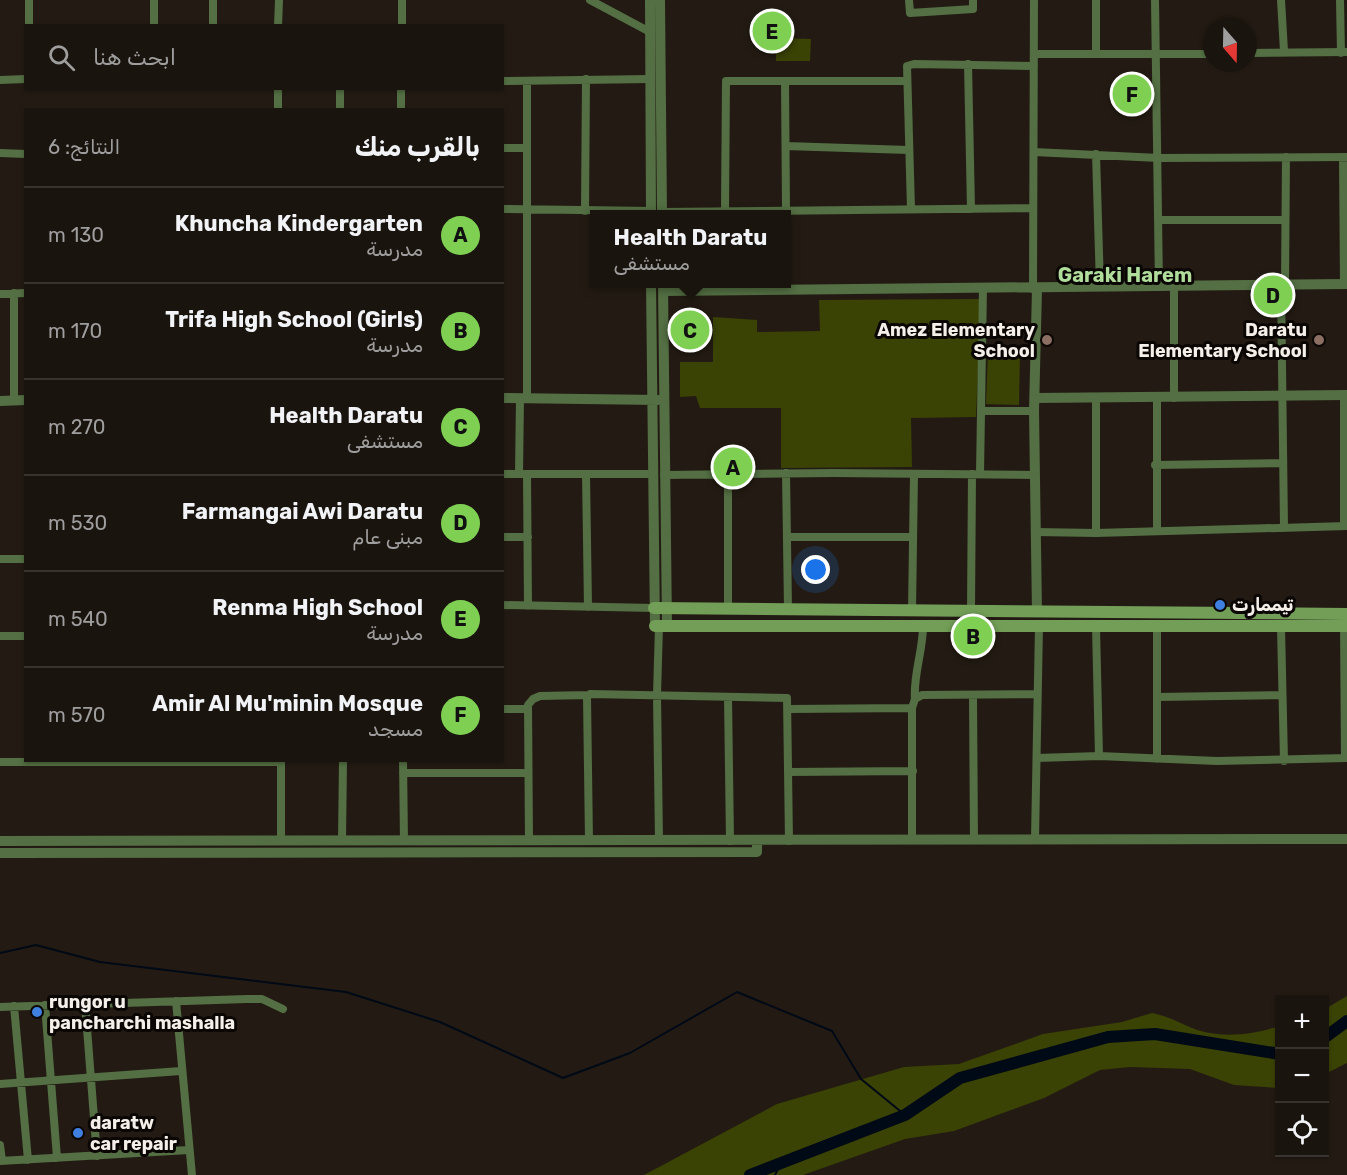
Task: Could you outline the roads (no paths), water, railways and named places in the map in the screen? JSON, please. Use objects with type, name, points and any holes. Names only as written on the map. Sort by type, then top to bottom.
[{"type":"main road","points":[[661,608],[1037,612],[1346,622]]},
{"type":"main road","points":[[912,611],[917,626]]},
{"type":"main road","points":[[660,626],[1281,627],[1346,622]]},
{"type":"street","points":[[29,0],[29,24]]},
{"type":"street","points":[[154,0],[154,24]]},
{"type":"street","points":[[213,0],[213,24]]},
{"type":"street","points":[[278,24],[279,0]]},
{"type":"street","points":[[402,0],[402,24]]},
{"type":"street","points":[[590,0],[650,32]]},
{"type":"street","points":[[650,0],[650,80],[656,210]]},
{"type":"street","points":[[656,210],[660,0]]},
{"type":"street","points":[[909,0],[910,13],[973,9],[973,0]]},
{"type":"street","points":[[1034,0],[1033,208],[1037,612]]},
{"type":"street","points":[[1096,0],[1096,52]]},
{"type":"street","points":[[1155,0],[1159,287]]},
{"type":"street","points":[[1281,0],[1284,51]]},
{"type":"street","points":[[1257,52],[1344,52],[1340,0]]},
{"type":"street","points":[[1034,54],[1096,52],[1203,54]]},
{"type":"street","points":[[911,209],[907,66],[968,64],[1034,66]]},
{"type":"street","points":[[968,64],[971,209]]},
{"type":"street","points":[[0,80],[24,79]]},
{"type":"street","points":[[585,79],[585,212]]},
{"type":"street","points":[[504,81],[650,80]]},
{"type":"street","points":[[527,81],[523,474],[528,537],[528,606]]},
{"type":"street","points":[[907,81],[726,81],[725,210],[1033,208]]},
{"type":"street","points":[[785,81],[786,210]]},
{"type":"street","points":[[278,90],[278,108]]},
{"type":"street","points":[[340,90],[340,108]]},
{"type":"street","points":[[401,90],[401,108]]},
{"type":"street","points":[[786,146],[908,150]]},
{"type":"street","points":[[504,148],[527,148]]},
{"type":"street","points":[[658,400],[663,289],[983,287],[1035,289],[1100,286],[1346,284],[1345,157],[1159,158],[1034,152]]},
{"type":"street","points":[[0,153],[24,154]]},
{"type":"street","points":[[1096,154],[1100,286]]},
{"type":"street","points":[[1284,527],[1283,285],[1286,157]]},
{"type":"street","points":[[504,209],[590,212]]},
{"type":"street","points":[[1159,220],[1285,220]]},
{"type":"street","points":[[1174,286],[1174,398]]},
{"type":"street","points":[[971,611],[976,474],[981,411],[983,287]]},
{"type":"street","points":[[651,289],[659,445],[661,608],[657,695],[659,841]]},
{"type":"street","points":[[0,401],[20,400],[14,293]]},
{"type":"street","points":[[0,294],[24,293]]},
{"type":"street","points":[[1035,398],[1346,395],[1346,526],[1096,533],[1035,532]]},
{"type":"street","points":[[504,398],[658,400]]},
{"type":"street","points":[[1096,398],[1096,533]]},
{"type":"street","points":[[1157,398],[1155,465],[1157,531]]},
{"type":"street","points":[[981,411],[1034,411]]},
{"type":"street","points":[[1155,465],[1283,463]]},
{"type":"street","points":[[786,473],[789,609]]},
{"type":"street","points":[[504,474],[1035,475]]},
{"type":"street","points":[[586,474],[588,607]]},
{"type":"street","points":[[728,474],[728,609]]},
{"type":"street","points":[[912,611],[914,474]]},
{"type":"street","points":[[504,537],[528,537]]},
{"type":"street","points":[[788,537],[914,537]]},
{"type":"street","points":[[0,559],[24,559]]},
{"type":"street","points":[[504,605],[661,608]]},
{"type":"street","points":[[1037,758],[1100,756],[1284,761],[1346,758],[1346,622]]},
{"type":"street","points":[[912,840],[914,687],[923,646],[917,626]]},
{"type":"street","points":[[1035,839],[1039,626]]},
{"type":"street","points":[[1096,627],[1100,756]]},
{"type":"street","points":[[1157,627],[1158,759]]},
{"type":"street","points":[[1281,627],[1284,761]]},
{"type":"street","points":[[0,636],[24,636]]},
{"type":"street","points":[[789,709],[914,704],[922,696],[1037,694]]},
{"type":"street","points":[[588,695],[589,841]]},
{"type":"street","points":[[529,841],[527,709],[530,701],[536,697],[588,695],[783,696],[787,698],[789,709],[789,841]]},
{"type":"street","points":[[1157,697],[1281,695]]},
{"type":"street","points":[[973,696],[974,840]]},
{"type":"street","points":[[728,697],[730,841]]},
{"type":"street","points":[[504,709],[527,709]]},
{"type":"street","points":[[0,762],[24,761]]},
{"type":"street","points":[[156,762],[219,762]]},
{"type":"street","points":[[281,762],[282,841]]},
{"type":"street","points":[[342,841],[343,762]]},
{"type":"street","points":[[403,762],[404,841]]},
{"type":"street","points":[[789,772],[913,771]]},
{"type":"street","points":[[403,773],[528,773]]},
{"type":"street","points":[[0,853],[369,853],[757,847],[789,841],[1347,839]]},
{"type":"street","points":[[0,841],[730,841],[757,847]]},
{"type":"street","points":[[369,841],[369,853]]},
{"type":"street","points":[[0,1007],[262,999],[282,1008]]},
{"type":"street","points":[[176,1001],[192,1175]]},
{"type":"street","points":[[85,1003],[89,1079],[97,1156]]},
{"type":"street","points":[[45,1005],[57,1158]]},
{"type":"street","points":[[14,1006],[28,1160]]},
{"type":"street","points":[[0,1084],[181,1071]]},
{"type":"street","points":[[0,1145],[1,1161],[189,1150]]},
{"type":"waterway","points":[[0,953],[36,945],[100,962],[346,992],[440,1022],[563,1078],[630,1053],[737,992],[832,1031],[861,1079],[905,1115]]},
{"type":"waterway","points":[[1329,1034],[1347,1021]]},
{"type":"waterway","points":[[750,1175],[905,1115],[960,1078],[1108,1037],[1155,1034],[1275,1053]]},
{"type":"waterway","points":[[775,1175],[781,1163]]},
{"type":"place","name":"Renma High School","points":[[772,31]]},
{"type":"place","name":"Amir Al Mu'minin Mosque","points":[[1132,94]]},
{"type":"place","name":"Farmangai Awi Daratu","points":[[1273,295]]},
{"type":"place","name":"Health Daratu","points":[[690,330]]},
{"type":"place","name":"Amez Elementary School","points":[[1047,340]]},
{"type":"place","name":"Daratu Elementary School","points":[[1319,340]]},
{"type":"place","name":"Khuncha Kindergarten","points":[[733,467]]},
{"type":"place","name":"تیممارت","points":[[1220,605]]},
{"type":"place","name":"Trifa High School (Girls)","points":[[973,636]]},
{"type":"place","name":"rungor u pancharchi mashalla","points":[[37,1012]]},
{"type":"place","name":"daratw car repair","points":[[78,1133]]},
{"type":"district","name":"Garaki Harem","points":[[1125,275]]}]
